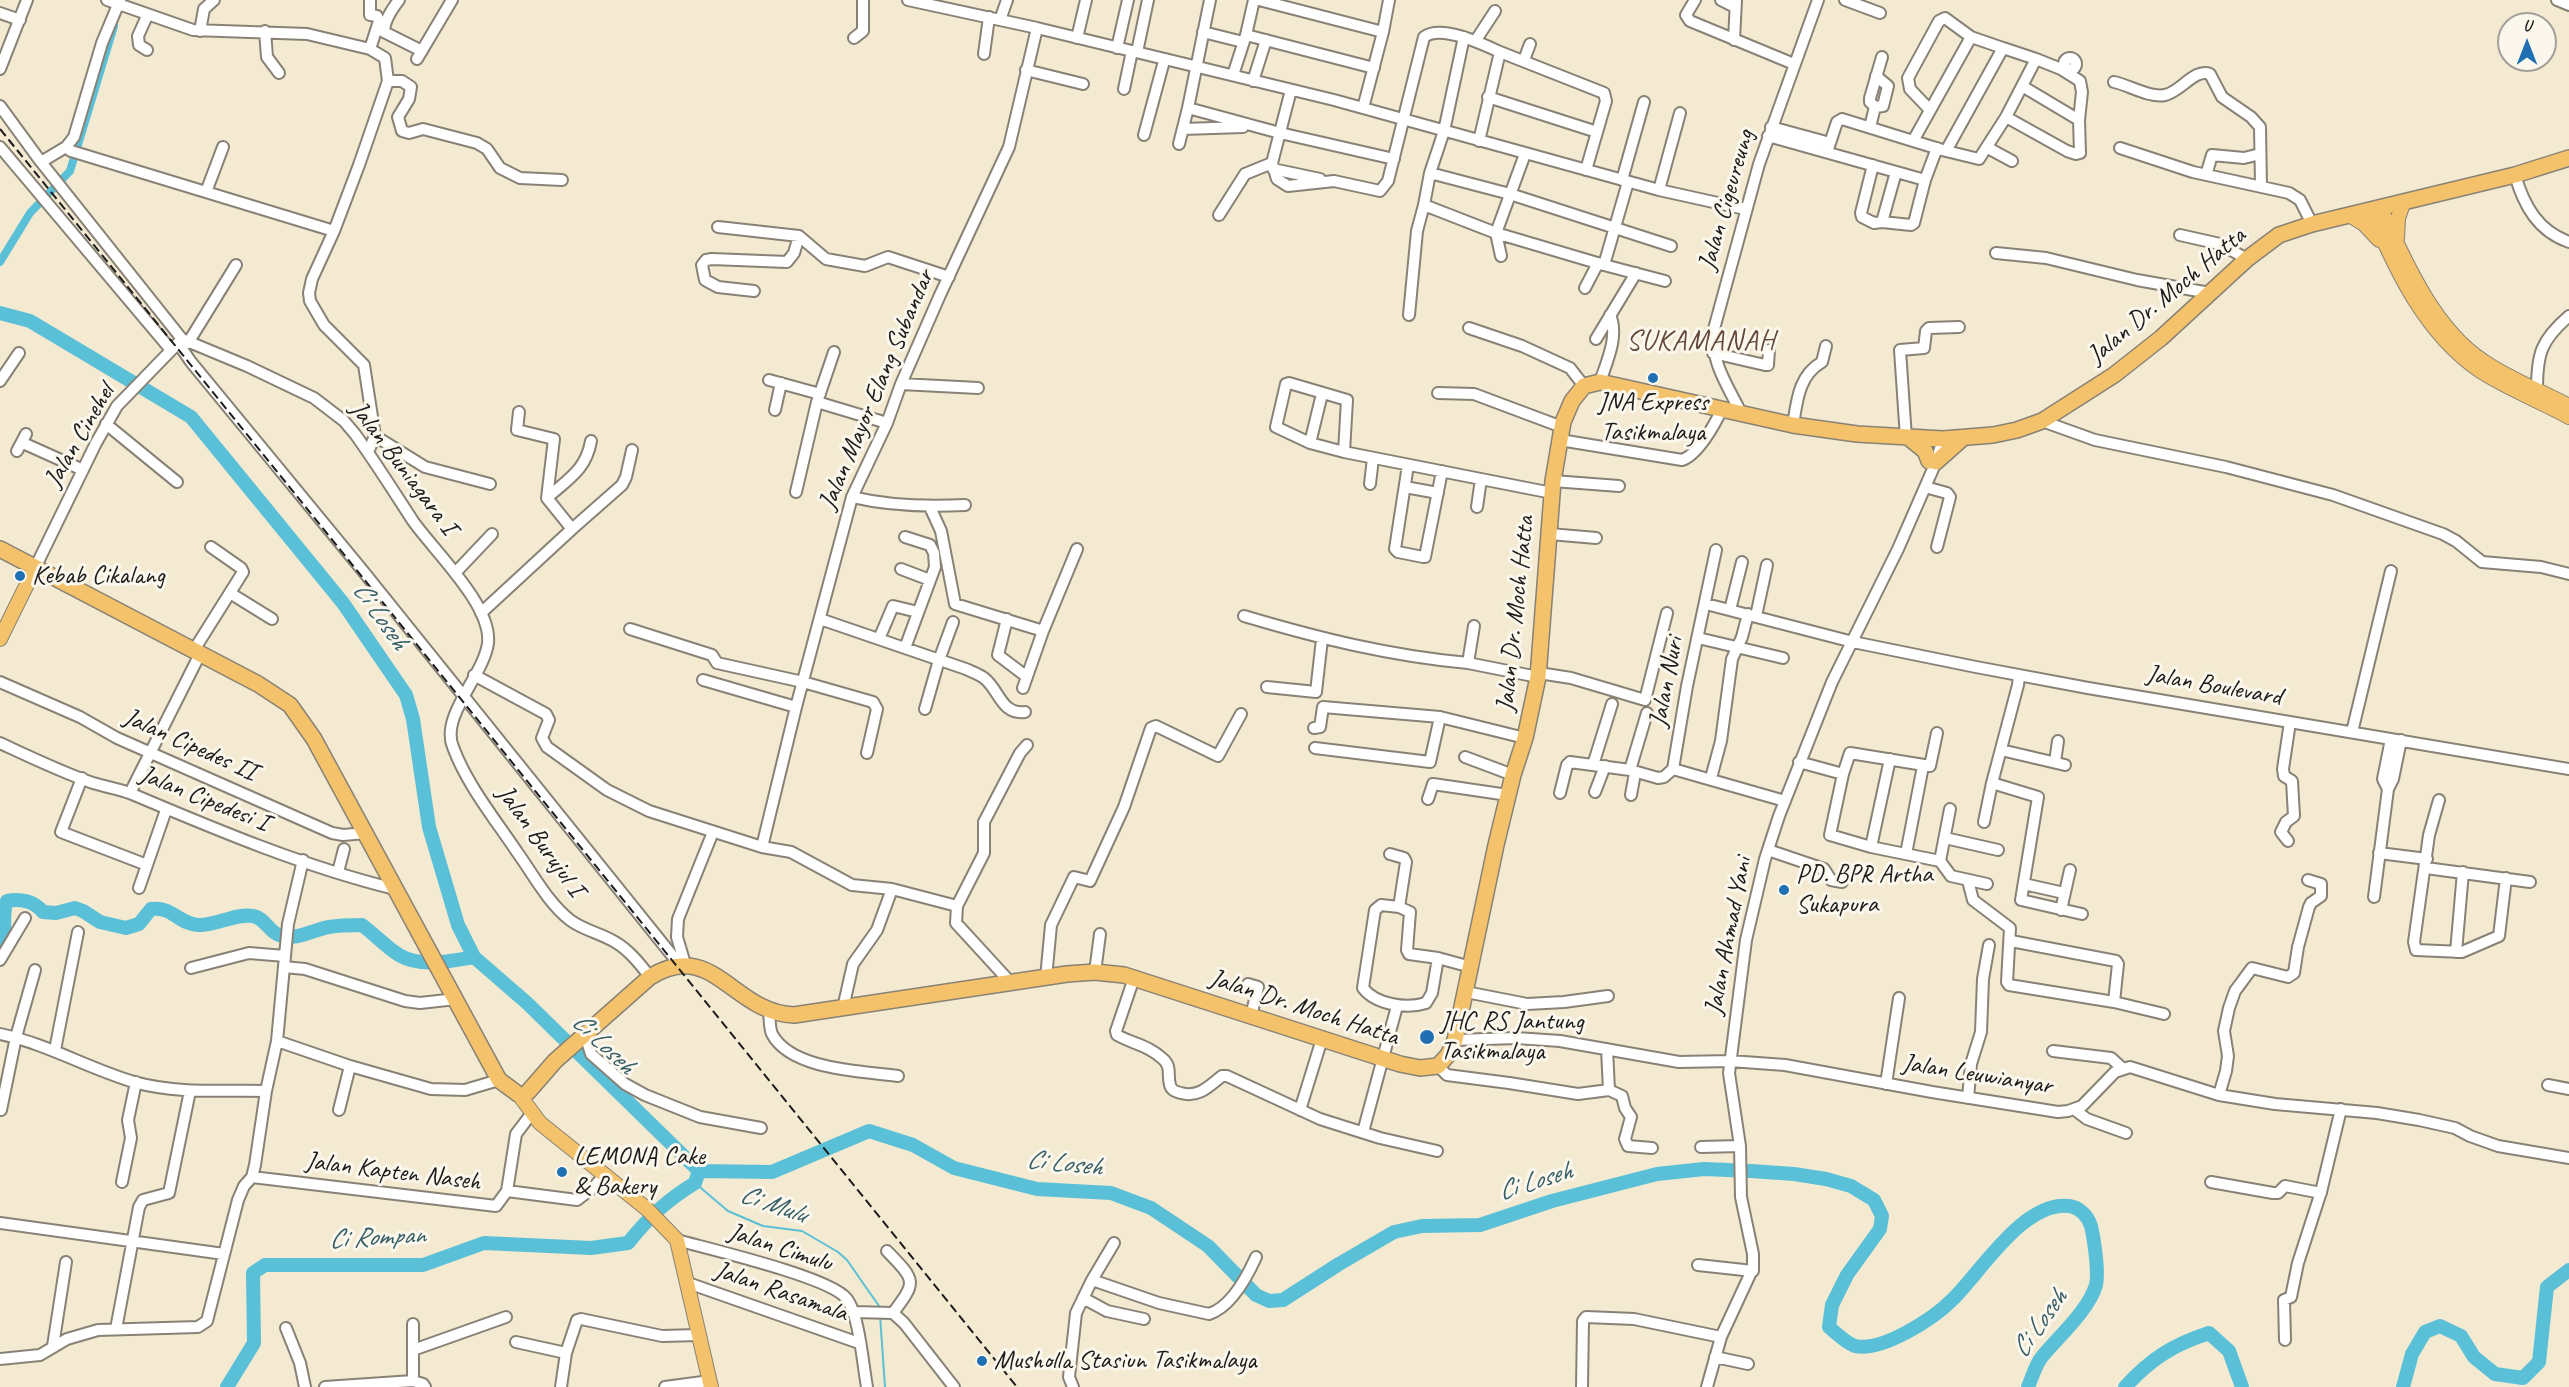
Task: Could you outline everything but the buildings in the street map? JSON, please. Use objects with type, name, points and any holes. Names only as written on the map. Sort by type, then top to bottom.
[{"type":"highway","name":"Jalan Dr. Moch Hatta","points":[[682,964],[701,968],[769,1010],[794,1015],[1095,972],[1124,975],[1412,1067],[1438,1066],[1448,1055],[1455,1040],[1508,795],[1525,738],[1539,675],[1553,487],[1561,434],[1572,401],[1584,386],[1600,382],[1793,425],[1848,433],[1937,439],[1963,438],[2017,430],[2042,421],[2097,387],[2143,353],[2247,259],[2279,236],[2312,224],[2403,204],[2515,175],[2569,158]]},
{"type":"highway","points":[[1907,438],[1922,448],[1933,462],[1963,438]]},
{"type":"highway","points":[[0,549],[258,684],[290,705],[308,729],[366,833],[499,1080],[522,1090],[650,977],[667,967],[682,964]]},
{"type":"main road","points":[[2392,247],[2403,204]]},
{"type":"main road","points":[[2376,210],[2404,283],[2480,370],[2569,417]]},
{"type":"main road","points":[[2350,216],[2364,224],[2392,247]]},
{"type":"main road","points":[[2442,329],[2482,361],[2569,406]]},
{"type":"main road","points":[[0,639],[35,568]]},
{"type":"main road","points":[[522,1090],[536,1118],[647,1209],[677,1240],[710,1384]]},
{"type":"street","points":[[0,69],[27,0]]},
{"type":"street","points":[[200,31],[204,9],[214,0]]},
{"type":"street","points":[[370,0],[370,15],[377,16],[379,21],[370,49]]},
{"type":"street","points":[[399,0],[392,5],[384,32],[419,55],[452,0]]},
{"type":"street","points":[[854,38],[863,31],[864,0]]},
{"type":"street","points":[[908,0],[995,18],[1164,61],[1233,75],[1363,108],[1659,190],[1745,209]]},
{"type":"street","points":[[984,54],[995,18],[1007,0]]},
{"type":"street","points":[[1077,38],[1086,0]]},
{"type":"street","points":[[1118,48],[1128,0]]},
{"type":"street","points":[[1124,89],[1148,0]]},
{"type":"street","points":[[1179,144],[1210,0]]},
{"type":"street","points":[[1233,75],[1245,39],[1254,0]]},
{"type":"street","points":[[1259,0],[1383,32]]},
{"type":"street","points":[[1363,108],[1389,0]]},
{"type":"street","points":[[1695,0],[1686,15],[1688,19],[1782,59],[1789,55],[1796,60]]},
{"type":"street","points":[[1721,0],[1735,3],[1734,40]]},
{"type":"street","name":"Jalan Cigeureung","points":[[1741,413],[1713,353],[1714,328],[1745,209],[1770,131],[1818,0]]},
{"type":"street","points":[[1845,0],[1880,13]]},
{"type":"street","points":[[72,151],[101,45],[117,3],[147,16],[200,31],[236,33],[265,31],[307,34],[370,49],[385,58],[388,81],[334,231],[312,279],[310,301],[331,333],[364,365],[375,436],[368,452]]},
{"type":"street","points":[[1476,40],[1495,11]]},
{"type":"street","points":[[0,12],[20,20]]},
{"type":"street","points":[[147,16],[137,39],[139,45],[147,50]]},
{"type":"street","points":[[1929,109],[1910,89],[1908,82],[1939,21],[1948,18],[1971,37],[2063,68],[2082,84],[2079,120],[2081,151],[2079,154],[2067,151],[2006,117]]},
{"type":"street","name":"Jalan Mayor Elang Subandar","points":[[762,848],[796,707],[852,497],[887,423],[900,384],[1009,147],[1037,28]]},
{"type":"street","points":[[265,31],[267,57],[279,73]]},
{"type":"street","points":[[1203,32],[1266,40],[1374,68]]},
{"type":"street","points":[[1291,90],[1273,166],[1277,179],[1288,186],[1340,181],[1375,191],[1385,187],[1394,159],[1424,37],[1435,32],[1476,40],[1500,52],[1604,93],[1606,101],[1586,170]]},
{"type":"street","points":[[1409,315],[1417,231],[1430,173],[1444,131],[1464,37]]},
{"type":"street","points":[[1913,141],[1971,37]]},
{"type":"street","points":[[1253,81],[1266,40]]},
{"type":"street","points":[[1524,60],[1530,44]]},
{"type":"street","points":[[1873,165],[1861,213],[1862,218],[1867,221],[1911,225],[1914,223],[1925,180],[2003,48]]},
{"type":"street","points":[[1479,141],[1500,52]]},
{"type":"street","points":[[1870,127],[1875,107],[1870,100],[1882,57]]},
{"type":"street","points":[[1829,148],[1838,122],[1842,119],[1978,160],[1988,148],[2006,117],[2036,59]]},
{"type":"street","points":[[1144,135],[1164,61]]},
{"type":"street","points":[[1026,70],[1083,84]]},
{"type":"street","points":[[2114,82],[2152,94],[2165,95],[2198,74],[2210,74],[2222,97],[2259,125],[2261,186]]},
{"type":"street","points":[[388,81],[402,81],[411,87],[409,99],[398,117],[402,131],[409,133],[423,129],[477,143],[487,149],[500,168],[520,178],[562,180]]},
{"type":"street","points":[[2022,86],[2079,120]]},
{"type":"street","points":[[1488,97],[1597,132]]},
{"type":"street","points":[[1585,288],[1601,264],[1615,227],[1644,102]]},
{"type":"street","points":[[0,106],[180,344],[191,363],[682,964]]},
{"type":"street","points":[[1188,108],[1280,133],[1394,159]]},
{"type":"street","points":[[1659,190],[1680,113]]},
{"type":"street","points":[[1183,129],[1257,127]]},
{"type":"street","points":[[1770,131],[1925,180]]},
{"type":"street","points":[[0,147],[55,212],[180,344]]},
{"type":"street","points":[[206,192],[223,147]]},
{"type":"street","points":[[1988,148],[2012,161]]},
{"type":"street","points":[[2120,148],[2206,175],[2296,196],[2312,224]]},
{"type":"street","points":[[41,162],[72,151],[334,231]]},
{"type":"street","points":[[1501,256],[1496,233],[1525,153]]},
{"type":"street","points":[[2206,175],[2212,155],[2244,158],[2260,154]]},
{"type":"street","points":[[1219,215],[1245,174],[1273,166]]},
{"type":"street","points":[[1882,222],[1896,172]]},
{"type":"street","points":[[1430,173],[1510,194],[1671,246]]},
{"type":"street","points":[[2515,175],[2525,203],[2543,229],[2569,242]]},
{"type":"street","points":[[1424,205],[1496,233],[1665,281]]},
{"type":"street","points":[[718,227],[799,236],[826,259],[865,266],[888,257],[949,277]]},
{"type":"street","points":[[754,291],[712,286],[705,280],[702,265],[706,260],[712,259],[787,262],[794,253],[799,236]]},
{"type":"street","points":[[2180,236],[2220,244],[2247,259]]},
{"type":"street","points":[[1996,253],[2046,258],[2136,280],[2210,293]]},
{"type":"street","name":"Jalan Cinehel","points":[[35,568],[106,424],[130,391],[180,344],[236,265]]},
{"type":"street","points":[[1596,339],[1636,273]]},
{"type":"street","points":[[1600,382],[1614,335],[1614,325],[1610,315]]},
{"type":"street","points":[[2537,389],[2537,361],[2540,352],[2569,316]]},
{"type":"street","points":[[1907,438],[1900,350],[1902,348],[1924,348],[1926,331],[1929,328],[1959,327]]},
{"type":"street","points":[[1469,328],[1522,346],[1570,369],[1584,386]]},
{"type":"street","name":"Jalan Buniagara I","points":[[180,344],[247,366],[324,403],[344,421],[368,452],[414,523],[456,572],[485,621],[488,642],[484,659],[464,698]]},
{"type":"street","points":[[1793,425],[1799,389],[1811,367],[1822,362],[1826,346]]},
{"type":"street","points":[[1713,353],[1768,365],[1770,350]]},
{"type":"street","points":[[796,492],[818,398],[834,352]]},
{"type":"street","points":[[0,381],[19,353]]},
{"type":"street","points":[[769,380],[887,423]]},
{"type":"street","points":[[775,410],[781,383]]},
{"type":"street","points":[[1344,452],[1348,401],[1289,383],[1286,385],[1276,427],[1310,443],[1344,452],[1481,479],[1553,487],[1619,486]]},
{"type":"street","points":[[900,384],[978,388]]},
{"type":"street","points":[[1438,393],[1474,394],[1561,434],[1682,460],[1689,457],[1709,433],[1722,409]]},
{"type":"street","points":[[1310,443],[1322,394]]},
{"type":"street","points":[[519,412],[516,428],[518,431],[553,438],[547,498],[572,529]]},
{"type":"street","points":[[2042,421],[2095,440],[2226,467],[2333,495],[2443,534],[2456,541],[2482,562],[2541,567],[2569,574]]},
{"type":"street","points":[[106,424],[177,482]]},
{"type":"street","points":[[375,436],[425,467],[490,484]]},
{"type":"street","name":"Jalan Ahmad Yani","points":[[1707,1387],[1721,1337],[1753,1271],[1754,1254],[1743,1209],[1740,1146],[1729,1078],[1746,940],[1768,850],[1799,762],[1832,682],[1927,483],[1937,439]]},
{"type":"street","points":[[547,498],[581,468],[588,458],[591,441]]},
{"type":"street","points":[[22,443],[83,470]]},
{"type":"street","points":[[481,613],[622,485],[632,450]]},
{"type":"street","points":[[1370,484],[1373,458]]},
{"type":"street","points":[[1408,465],[1396,550],[1423,557],[1442,471]]},
{"type":"street","points":[[1477,507],[1481,479]]},
{"type":"street","points":[[1927,483],[1947,493],[1950,497],[1937,547]]},
{"type":"street","points":[[1405,488],[1438,493]]},
{"type":"street","points":[[852,497],[901,505],[930,507],[965,505]]},
{"type":"street","points":[[930,507],[940,531],[953,601],[959,606],[1043,630]]},
{"type":"street","points":[[456,572],[492,534]]},
{"type":"street","points":[[1550,534],[1596,538]]},
{"type":"street","points":[[905,537],[933,548],[935,567],[905,648]]},
{"type":"street","points":[[130,793],[213,617],[230,593],[242,570],[211,547]]},
{"type":"street","points":[[1006,620],[998,655],[1025,682],[1043,630],[1077,549]]},
{"type":"street","name":"Jalan Nuri","points":[[1673,769],[1716,550]]},
{"type":"street","points":[[1730,610],[1742,562]]},
{"type":"street","points":[[1711,778],[1721,741],[1727,681],[1735,648],[1752,615],[1767,565]]},
{"type":"street","points":[[901,569],[930,580]]},
{"type":"street","points":[[2352,732],[2391,571]]},
{"type":"street","points":[[230,593],[272,619]]},
{"type":"street","name":"Jalan Boulevard","points":[[1706,604],[1852,642],[2019,675],[2569,769]]},
{"type":"street","points":[[879,639],[893,606],[918,612]]},
{"type":"street","points":[[1244,616],[1322,639],[1403,656],[1571,678],[1645,700],[1667,613]]},
{"type":"street","points":[[820,619],[985,678],[1005,706],[1020,713],[1025,712]]},
{"type":"street","points":[[925,709],[953,622]]},
{"type":"street","points":[[1467,663],[1474,626]]},
{"type":"street","points":[[630,629],[712,654],[717,663],[803,682],[875,704],[877,709],[867,753]]},
{"type":"street","points":[[1698,638],[1783,658]]},
{"type":"street","points":[[1267,687],[1316,692],[1322,639]]},
{"type":"street","points":[[474,675],[546,714],[549,720],[542,738],[544,745],[607,790],[649,811],[762,848],[798,855],[852,885],[892,889],[957,906]]},
{"type":"street","points":[[1984,822],[2019,675]]},
{"type":"street","points":[[704,680],[796,707]]},
{"type":"street","name":"Jalan Cipedes II","points":[[0,682],[80,717],[117,738],[332,833],[343,835],[366,833]]},
{"type":"street","name":"Jalan Burujul I","points":[[464,698],[449,734],[453,749],[478,794],[540,885],[563,914],[571,921],[621,946],[650,977]]},
{"type":"street","points":[[1593,765],[1612,704]]},
{"type":"street","points":[[1314,728],[1320,727],[1323,707],[1440,717],[1525,738]]},
{"type":"street","points":[[1631,795],[1633,771],[1647,713]]},
{"type":"street","points":[[1046,978],[1052,921],[1072,879],[1077,877],[1088,882],[1095,870],[1124,807],[1151,728],[1156,726],[1218,756],[1240,714]]},
{"type":"street","points":[[1315,748],[1430,762],[1440,717]]},
{"type":"street","points":[[2288,842],[2282,832],[2286,822],[2294,818],[2295,813],[2292,781],[2284,776],[2283,769],[2290,722]]},
{"type":"street","points":[[1937,733],[1930,765],[1923,766],[1851,752],[1843,774],[1830,835],[1872,847],[1940,861],[1952,876],[1987,884]]},
{"type":"street","points":[[2374,897],[2388,789],[2393,779],[2396,739]]},
{"type":"street","points":[[2001,750],[2060,763],[2058,741]]},
{"type":"street","name":"Jalan Cipedesi I","points":[[0,743],[82,778],[130,793],[259,847],[395,889]]},
{"type":"street","points":[[1011,983],[956,923],[957,906],[984,853],[984,822],[1018,756],[1028,745]]},
{"type":"street","points":[[1465,757],[1513,775]]},
{"type":"street","points":[[1872,847],[1890,759]]},
{"type":"street","points":[[1799,762],[1843,774]]},
{"type":"street","points":[[1560,793],[1569,763],[1605,766],[1661,777],[1673,769],[1785,801]]},
{"type":"street","points":[[1595,792],[1605,766]]},
{"type":"street","points":[[1906,854],[1923,766]]},
{"type":"street","points":[[82,778],[61,832],[147,865]]},
{"type":"street","points":[[1992,783],[2038,797],[2022,902],[2082,914]]},
{"type":"street","points":[[1428,800],[1433,784],[1508,795]]},
{"type":"street","points":[[2439,800],[2429,835],[2414,942],[2418,951],[2462,952],[2499,936],[2506,878]]},
{"type":"street","points":[[1940,861],[1950,809]]},
{"type":"street","points":[[139,888],[166,810]]},
{"type":"street","points":[[682,964],[677,937],[678,918],[713,832]]},
{"type":"street","points":[[1945,838],[1998,850]]},
{"type":"street","points":[[338,872],[344,849]]},
{"type":"street","points":[[1768,850],[1824,869],[1831,880],[1842,882]]},
{"type":"street","points":[[2379,853],[2463,872],[2530,882]]},
{"type":"street","points":[[1390,854],[1404,858],[1406,862],[1399,907]]},
{"type":"street","points":[[0,1359],[40,1355],[72,1337],[98,1330],[198,1327],[203,1325],[209,1317],[238,1200],[244,1186],[252,1177],[277,1041],[288,924],[303,860]]},
{"type":"street","points":[[2061,910],[2070,870]]},
{"type":"street","points":[[2456,952],[2463,872]]},
{"type":"street","points":[[2219,1095],[2228,1056],[2224,1031],[2235,991],[2252,968],[2288,977],[2294,973],[2298,947],[2309,907],[2321,896],[2321,884],[2308,880]]},
{"type":"street","points":[[1968,881],[1973,900],[2010,928],[2007,982],[2009,985],[2114,1002],[2164,1014]]},
{"type":"street","points":[[2024,884],[2064,893]]},
{"type":"street","points":[[843,1008],[853,964],[877,930],[892,889]]},
{"type":"street","points":[[1438,958],[1429,1000],[1419,1005],[1397,1006],[1371,995],[1363,988],[1362,982],[1377,906],[1381,905],[1399,907],[1410,912],[1407,950],[1409,954],[1438,958],[1471,967]]},
{"type":"street","points":[[0,960],[25,918]]},
{"type":"street","points":[[55,1050],[78,932]]},
{"type":"street","points":[[1095,972],[1100,934]]},
{"type":"street","points":[[2011,941],[2116,961],[2118,964],[2114,1002]]},
{"type":"street","points":[[1968,1098],[1971,1064],[1981,1032],[1982,997],[1989,945]]},
{"type":"street","points":[[191,968],[249,953],[285,961],[405,1001],[420,1003],[456,999]]},
{"type":"street","points":[[1,1110],[16,1037],[35,970]]},
{"type":"street","points":[[1134,978],[1116,1031],[1117,1035],[1139,1043],[1162,1058],[1168,1064],[1172,1089],[1189,1095],[1198,1094],[1224,1075],[1300,1110],[1363,1132],[1437,1151]]},
{"type":"street","points":[[1248,984],[1257,987],[1251,1016]]},
{"type":"street","points":[[1466,992],[1527,1004],[1608,996]]},
{"type":"street","points":[[1886,1084],[1899,998]]},
{"type":"street","points":[[1363,1132],[1397,1006]]},
{"type":"street","points":[[769,1010],[772,1033],[780,1044],[797,1057],[809,1062],[898,1076]]},
{"type":"street","points":[[0,1034],[55,1050],[106,1073],[136,1082],[190,1091],[266,1091]]},
{"type":"street","points":[[583,1037],[591,1054],[625,1084],[645,1095],[700,1117],[761,1128]]},
{"type":"street","points":[[1300,1110],[1322,1039]]},
{"type":"street","name":"Jalan Leuwianyar","points":[[1455,1040],[1560,1041],[1679,1062],[1730,1061],[1810,1068],[1886,1084],[2058,1112],[2076,1110],[2082,1106],[2115,1072],[2122,1068]]},
{"type":"street","points":[[277,1041],[415,1085],[446,1090],[477,1088],[499,1080]]},
{"type":"street","points":[[1607,1049],[1609,1090]]},
{"type":"street","points":[[2053,1051],[2111,1058],[2122,1068],[2136,1068],[2219,1095],[2275,1104],[2341,1109],[2419,1120],[2455,1128],[2498,1146],[2569,1158]]},
{"type":"street","points":[[339,1110],[350,1066]]},
{"type":"street","points":[[1438,1066],[1447,1075],[1578,1094],[1609,1090],[1622,1096],[1625,1108],[1631,1117],[1625,1138],[1628,1146],[1652,1148]]},
{"type":"street","points":[[122,1182],[131,1138],[128,1119],[136,1082]]},
{"type":"street","points":[[2548,1085],[2569,1089]]},
{"type":"street","points":[[116,1329],[140,1204],[143,1200],[169,1193],[190,1091]]},
{"type":"street","points":[[2284,1340],[2284,1300],[2290,1297],[2298,1263],[2321,1193],[2341,1109]]},
{"type":"street","points":[[2076,1110],[2087,1119],[2126,1133]]},
{"type":"street","name":"Jalan Kapten Naseh","points":[[252,1177],[493,1206],[501,1203],[507,1191],[514,1140],[520,1128],[536,1118]]},
{"type":"street","points":[[1701,1147],[1740,1146]]},
{"type":"street","points":[[507,1191],[577,1200],[594,1187],[605,1174]]},
{"type":"street","points":[[2211,1182],[2273,1193],[2278,1193],[2285,1186],[2321,1193]]},
{"type":"street","points":[[0,1223],[224,1254]]},
{"type":"street","name":"Jalan Cimulu","points":[[677,1240],[836,1288],[847,1298],[854,1312],[867,1387]]},
{"type":"street","points":[[1073,1387],[1069,1377],[1075,1320],[1092,1280],[1114,1243]]},
{"type":"street","points":[[884,1313],[907,1296],[910,1282],[904,1270],[887,1251]]},
{"type":"street","points":[[1092,1280],[1137,1297],[1201,1314],[1214,1312],[1236,1293],[1246,1279],[1256,1257]]},
{"type":"street","points":[[53,1346],[66,1262]]},
{"type":"street","points":[[1698,1265],[1753,1271]]},
{"type":"street","name":"Jalan Rasamala","points":[[688,1283],[859,1343]]},
{"type":"street","points":[[1083,1298],[1107,1311],[1144,1318]]},
{"type":"street","points":[[854,1312],[884,1313],[904,1323],[954,1387]]},
{"type":"street","points":[[413,1350],[506,1317]]},
{"type":"street","points":[[1582,1387],[1583,1321],[1586,1317],[1634,1319],[1721,1337]]},
{"type":"street","points":[[561,1387],[574,1324],[580,1319],[662,1336],[699,1335]]},
{"type":"street","points":[[413,1381],[414,1324]]},
{"type":"street","points":[[286,1328],[300,1363],[305,1387]]},
{"type":"street","points":[[516,1342],[567,1353]]},
{"type":"street","points":[[1715,1357],[1748,1364]]},
{"type":"street","points":[[325,1387],[413,1381],[425,1387]]},
{"type":"street","points":[[665,1387],[710,1384]]},
{"type":"waterway","points":[[0,262],[30,213],[70,171],[114,26]]},
{"type":"waterway","name":"Ci Loseh","points":[[0,313],[30,321],[191,417],[343,603],[406,695],[413,719],[429,827],[458,925],[474,957],[527,1003],[699,1171],[772,1172],[869,1131],[913,1145],[954,1168],[1037,1189],[1111,1193],[1151,1208],[1208,1246],[1256,1295],[1269,1301],[1283,1300],[1394,1232],[1422,1226],[1480,1225],[1552,1201],[1657,1174],[1704,1169],[1794,1174],[1851,1186],[1874,1200],[1882,1216],[1880,1229],[1847,1275],[1832,1305],[1829,1327],[1852,1345],[1866,1347],[1893,1339],[1933,1316],[1952,1300],[2019,1226],[2052,1207],[2069,1206],[2083,1213],[2091,1226],[2097,1264],[2096,1285],[2080,1314],[2039,1361],[2028,1387]]},
{"type":"waterway","points":[[0,941],[4,932],[4,911],[7,901],[17,900],[31,903],[43,912],[56,913],[75,908],[100,922],[126,928],[139,924],[151,909],[165,910],[186,922],[198,925],[212,924],[239,916],[253,916],[261,919],[279,935],[286,937],[333,926],[362,925],[394,952],[408,959],[436,962],[474,957]]},
{"type":"waterway","name":"Ci Rompan","points":[[227,1387],[254,1343],[253,1273],[265,1265],[423,1265],[484,1243],[591,1248],[628,1243],[659,1210],[695,1183],[699,1171]]},
{"type":"waterway","name":"Ci Mulu","points":[[695,1183],[728,1211],[763,1226],[802,1231],[838,1252],[847,1260],[880,1310]]},
{"type":"waterway","name":"Ci Loseh","points":[[2403,1387],[2412,1354],[2425,1332],[2440,1326],[2461,1336],[2474,1357],[2495,1374],[2523,1378],[2539,1362],[2547,1287],[2569,1270]]},
{"type":"waterway","name":"Ci Mulu","points":[[880,1315],[885,1387]]},
{"type":"waterway","name":"Ci Loseh","points":[[2125,1387],[2144,1368],[2163,1354],[2209,1333],[2229,1351],[2242,1387]]},
{"type":"railway","points":[[0,129],[1017,1387]]},
{"type":"place","name":"JNA Express Tasikmalaya","points":[[1653,378]]},
{"type":"place","name":"Kebab Cikalang","points":[[20,576]]},
{"type":"place","name":"PD. BPR Artha Sukapura","points":[[1784,890]]},
{"type":"place","name":"JHC RS Jantung Tasikmalaya","points":[[1427,1037]]},
{"type":"place","name":"LEMONA Cake & Bakery","points":[[562,1172]]},
{"type":"place","name":"Musholla Stasiun Tasikmalaya","points":[[982,1361]]},
{"type":"district","name":"SUKAMANAH","points":[[1701,342]]}]
